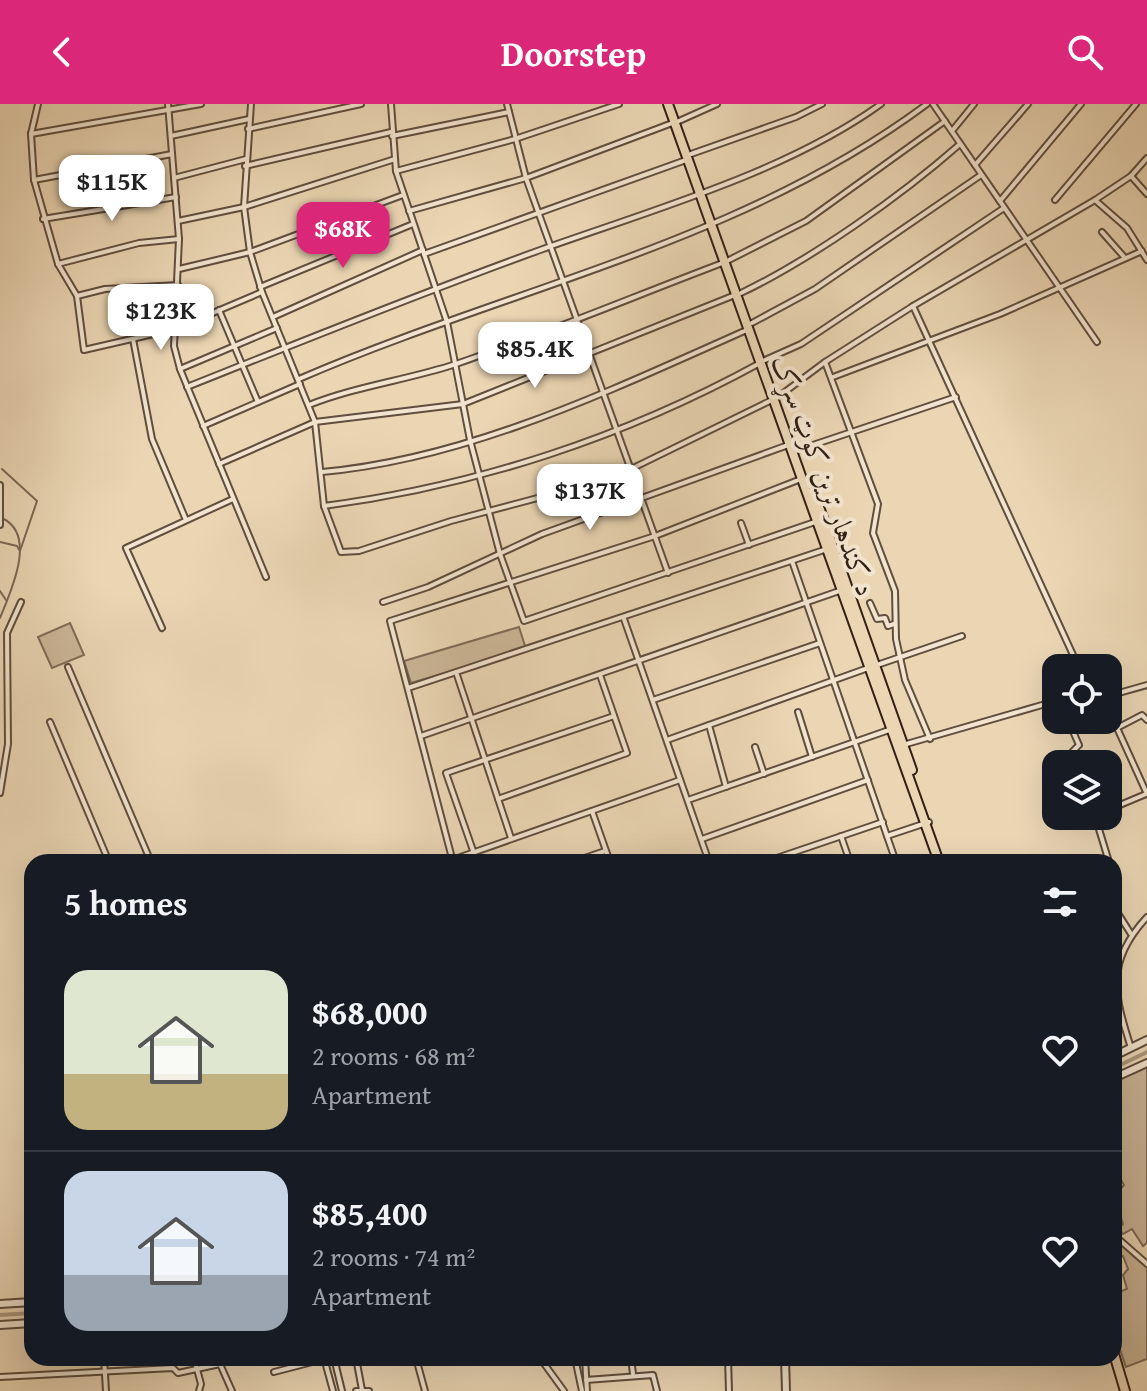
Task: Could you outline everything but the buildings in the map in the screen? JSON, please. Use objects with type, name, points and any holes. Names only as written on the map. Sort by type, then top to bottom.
[{"type":"main road","name":"د کندهار ترين کوټ سړک","points":[[671,104],[938,854]]},
{"type":"main road","name":"د کندهار ترين کوټ سړک","points":[[794,447],[842,590],[903,745],[927,823]]},
{"type":"main road","points":[[1116,1366],[1123,1391]]},
{"type":"street","points":[[38,104],[31,134],[34,180],[58,264],[77,296],[84,350],[175,329],[413,223]]},
{"type":"street","points":[[168,104],[179,239],[174,346],[187,387],[266,577]]},
{"type":"street","points":[[31,134],[201,104]]},
{"type":"street","points":[[251,104],[244,207],[250,252],[261,290],[315,422],[324,506],[341,552],[359,551],[631,469],[776,398],[825,362],[913,306],[1095,200],[1131,176],[1147,158]]},
{"type":"street","points":[[248,129],[361,104]]},
{"type":"street","points":[[392,104],[396,171],[447,322],[470,440],[500,554],[524,621],[818,521]]},
{"type":"street","points":[[507,104],[526,178],[668,573]]},
{"type":"street","points":[[396,171],[515,139],[619,104]]},
{"type":"street","points":[[409,211],[526,178],[717,104]]},
{"type":"street","points":[[273,317],[424,252],[690,157],[822,104]]},
{"type":"street","points":[[187,387],[436,288],[702,192],[845,130],[881,104]]},
{"type":"street","points":[[203,426],[300,382],[447,322],[563,282],[714,223],[830,167],[927,104]]},
{"type":"street","points":[[933,104],[1057,289],[1097,342]]},
{"type":"street","points":[[952,131],[974,104]]},
{"type":"street","points":[[975,165],[1028,104]]},
{"type":"street","points":[[1000,201],[1081,104]]},
{"type":"street","points":[[1055,200],[1136,104]]},
{"type":"street","points":[[174,178],[509,112]]},
{"type":"street","points":[[171,136],[249,119]]},
{"type":"street","points":[[309,405],[344,391],[404,380],[455,364],[727,261],[806,221],[945,121]]},
{"type":"street","points":[[219,464],[315,422],[463,404],[739,294],[767,281],[903,191],[960,143]]},
{"type":"street","points":[[34,180],[172,154]]},
{"type":"street","points":[[178,221],[244,207],[395,159]]},
{"type":"street","points":[[322,472],[376,465],[470,440],[604,394],[750,326],[853,265],[982,175]]},
{"type":"street","points":[[1131,176],[1147,194]]},
{"type":"street","points":[[179,269],[250,252],[403,195]]},
{"type":"street","points":[[43,219],[176,197]]},
{"type":"street","points":[[1095,200],[1127,228],[1147,260]]},
{"type":"street","points":[[324,506],[388,497],[558,454],[617,430],[801,344],[1004,208]]},
{"type":"street","points":[[1102,232],[1125,258]]},
{"type":"street","points":[[58,264],[139,243],[179,239]]},
{"type":"street","points":[[833,377],[1057,289],[1142,251]]},
{"type":"street","points":[[77,296],[105,289],[178,285]]},
{"type":"street","points":[[913,306],[1073,654]]},
{"type":"street","points":[[219,310],[258,402]]},
{"type":"street","points":[[180,369],[277,328]]},
{"type":"street","points":[[133,339],[152,439],[186,520]]},
{"type":"street","points":[[825,362],[878,504],[873,533],[895,591],[894,624],[905,680],[930,739]]},
{"type":"street","points":[[383,602],[428,587],[542,534],[794,447],[854,433],[956,397]]},
{"type":"street","points":[[450,854],[390,621],[655,536],[803,478]]},
{"type":"street","points":[[0,485],[0,525]]},
{"type":"street","points":[[162,628],[126,548],[233,498]]},
{"type":"street","points":[[741,523],[749,545]]},
{"type":"street","points":[[408,688],[457,675],[792,561],[827,542]]},
{"type":"street","points":[[792,561],[893,854]]},
{"type":"street","points":[[421,736],[842,590]]},
{"type":"street","points":[[0,793],[9,714],[7,633],[21,602]]},
{"type":"street","points":[[870,603],[877,619],[885,618],[888,626],[894,624]]},
{"type":"street","points":[[624,619],[707,854]]},
{"type":"street","points":[[667,740],[962,636]]},
{"type":"street","points":[[653,700],[820,643]]},
{"type":"street","points":[[68,667],[148,854]]},
{"type":"street","points":[[457,675],[511,838]]},
{"type":"street","points":[[498,799],[627,753],[600,675]]},
{"type":"street","points":[[1122,692],[1147,685]]},
{"type":"street","points":[[903,745],[1042,707]]},
{"type":"street","points":[[798,712],[812,757]]},
{"type":"street","points":[[1122,725],[1142,715],[1147,720]]},
{"type":"street","points":[[474,852],[446,773],[614,716]]},
{"type":"street","points":[[50,722],[106,854]]},
{"type":"street","points":[[709,725],[726,787]]},
{"type":"street","points":[[688,800],[892,729]]},
{"type":"street","points":[[1120,734],[1147,794],[1122,804]]},
{"type":"street","points":[[755,747],[764,774]]},
{"type":"street","points":[[469,854],[681,780]]},
{"type":"street","points":[[702,839],[868,780]]},
{"type":"street","points":[[592,811],[607,854]]},
{"type":"street","points":[[788,854],[883,822]]},
{"type":"street","points":[[887,836],[927,823]]},
{"type":"street","points":[[1099,830],[1107,854]]},
{"type":"street","points":[[841,836],[847,854]]},
{"type":"street","points":[[595,854],[606,850]]},
{"type":"street","points":[[1122,953],[1131,934],[1147,917]]},
{"type":"street","points":[[1122,920],[1131,934]]},
{"type":"street","points":[[1122,1018],[1131,1048]]},
{"type":"street","points":[[1122,1052],[1147,1040]]},
{"type":"street","points":[[1122,1074],[1147,1063]]},
{"type":"street","points":[[1122,1242],[1147,1264]]},
{"type":"street","points":[[0,1304],[24,1302]]},
{"type":"street","points":[[0,1325],[24,1324]]},
{"type":"street","points":[[105,1366],[106,1391]]},
{"type":"street","points":[[196,1366],[199,1391]]},
{"type":"street","points":[[0,1377],[173,1368],[178,1373],[211,1366]]},
{"type":"street","points":[[221,1366],[232,1391]]},
{"type":"street","points":[[274,1372],[295,1366]]},
{"type":"street","points":[[326,1366],[333,1391]]},
{"type":"street","points":[[336,1366],[342,1391]]},
{"type":"street","points":[[357,1366],[359,1390],[369,1391]]},
{"type":"street","points":[[418,1366],[425,1391]]},
{"type":"street","points":[[546,1366],[564,1391]]},
{"type":"street","points":[[577,1366],[584,1391]]},
{"type":"street","points":[[584,1391],[585,1366]]},
{"type":"street","points":[[586,1380],[629,1379],[633,1374],[632,1366]]},
{"type":"street","points":[[728,1366],[729,1391]]},
{"type":"street","points":[[785,1366],[786,1391]]},
{"type":"street","points":[[633,1374],[653,1375],[657,1391]]},
{"type":"shaded area","points":[[70,623],[84,655],[52,668],[38,637]]},
{"type":"shaded area","points":[[519,627],[526,649],[411,683],[404,661]]},
{"type":"shaded area","points":[[1147,1066],[1147,1243],[1143,1246],[1132,1229],[1122,1232],[1122,1078]]},
{"type":"shaded area","points":[[1122,1245],[1147,1267],[1147,1359],[1126,1367],[1122,1355],[1122,1291],[1127,1289],[1123,1275],[1128,1269]]},
{"type":"waterway","points":[[0,542],[17,546],[20,551],[37,501],[2,469]]},
{"type":"waterway","points":[[0,618],[20,552],[14,527],[4,519]]},
{"type":"waterway","points":[[0,591],[6,600]]},
{"type":"waterway","points":[[1122,1064],[1147,1052]]},
{"type":"waterway","points":[[0,1315],[24,1314]]}]
